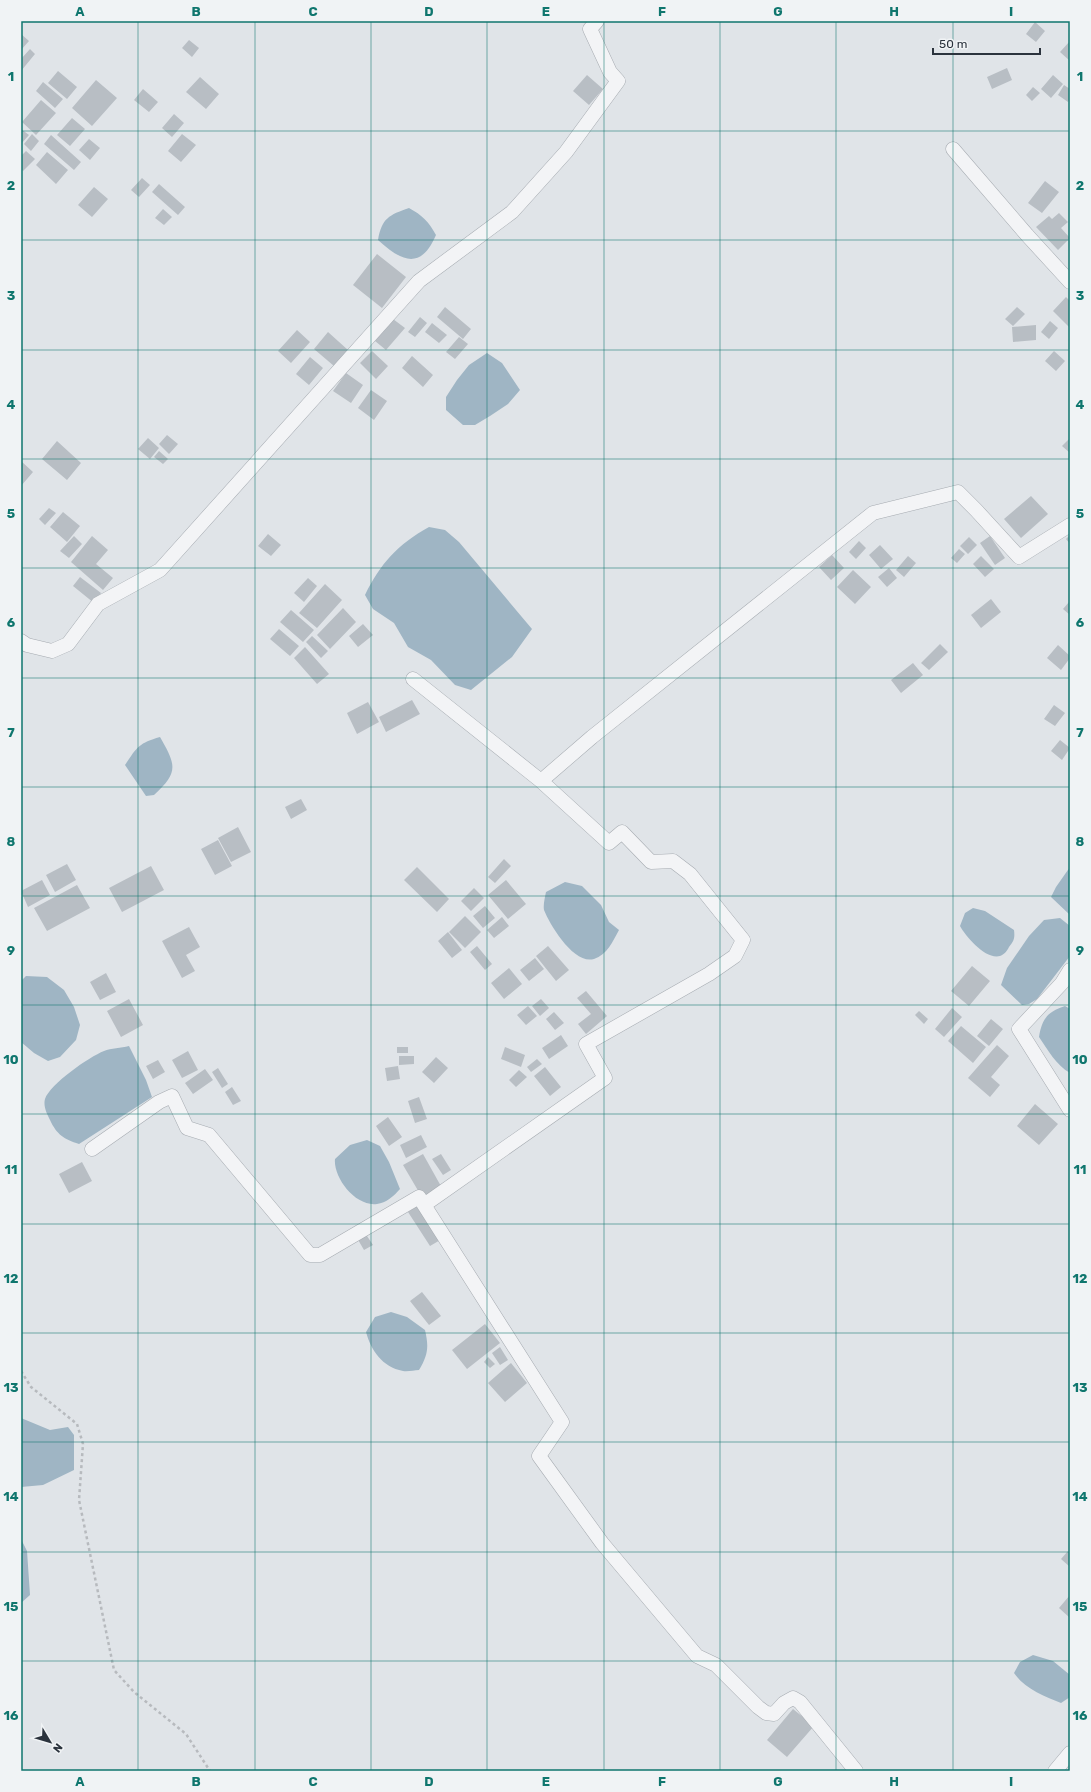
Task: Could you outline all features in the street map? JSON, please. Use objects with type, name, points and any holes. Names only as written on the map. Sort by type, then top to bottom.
[{"type":"street","points":[[21,641],[27,645],[52,651],[68,644],[98,604],[160,570],[419,282],[512,212],[566,152],[618,81],[610,72],[590,29],[598,21]]},
{"type":"street","points":[[954,149],[1027,235],[1070,282]]},
{"type":"street","points":[[541,781],[592,737],[872,512],[958,492],[1018,557],[1070,525]]},
{"type":"street","points":[[413,679],[541,781],[609,843],[622,832],[651,862],[673,861],[690,874],[743,940],[735,956],[710,974],[586,1044],[605,1078],[424,1204]]},
{"type":"street","points":[[1070,970],[1062,983],[1019,1029],[1070,1110]]},
{"type":"street","points":[[92,1149],[159,1102],[172,1096],[187,1128],[209,1135],[310,1255],[320,1256],[419,1197],[539,1389],[562,1422],[539,1456],[602,1543],[697,1656],[716,1665],[758,1707],[766,1713],[774,1714],[784,1703],[793,1698],[800,1702],[856,1771]]},
{"type":"street","points":[[1055,1771],[1070,1753]]},
{"type":"path","points":[[21,1371],[31,1387],[77,1424],[83,1444],[79,1500],[114,1670],[134,1692],[186,1734],[210,1771]]},
{"type":"water","points":[[409,208],[425,219],[436,235],[424,254],[417,258],[410,259],[395,253],[378,240],[384,222],[391,215]]},
{"type":"water","points":[[487,353],[502,363],[520,390],[508,404],[490,416],[475,425],[463,425],[446,410],[446,397],[469,365]]},
{"type":"water","points":[[429,527],[445,530],[459,542],[532,629],[512,657],[471,690],[455,685],[431,660],[408,647],[394,623],[373,609],[365,595],[377,574],[391,556],[408,540]]},
{"type":"water","points":[[160,737],[172,762],[171,774],[168,780],[154,795],[146,796],[125,765],[139,746],[147,741]]},
{"type":"water","points":[[1070,867],[1070,915],[1051,897]]},
{"type":"water","points":[[565,882],[582,886],[601,905],[609,922],[619,930],[612,943],[599,957],[594,959],[586,959],[571,950],[557,934],[544,910],[546,892]]},
{"type":"water","points":[[973,908],[985,911],[1014,930],[1013,941],[1007,951],[1000,956],[989,955],[977,947],[960,926],[965,913]]},
{"type":"water","points":[[1060,918],[1070,926],[1070,956],[1037,999],[1029,1004],[1022,1005],[1001,985],[1007,968],[1029,936],[1044,920]]},
{"type":"water","points":[[26,976],[47,977],[64,990],[74,1007],[80,1025],[76,1040],[60,1057],[48,1061],[34,1053],[21,1042],[21,981]]},
{"type":"water","points":[[1065,1006],[1070,1009],[1070,1073],[1056,1062],[1039,1037],[1046,1017],[1059,1008]]},
{"type":"water","points":[[129,1046],[146,1080],[152,1097],[79,1144],[58,1133],[46,1110],[45,1099],[48,1093],[62,1079],[97,1054],[107,1050]]},
{"type":"water","points":[[367,1140],[380,1146],[389,1162],[400,1189],[390,1199],[377,1204],[369,1204],[354,1196],[342,1182],[335,1166],[335,1159],[350,1145]]},
{"type":"water","points":[[391,1312],[407,1317],[425,1330],[427,1351],[419,1370],[403,1371],[389,1366],[378,1357],[368,1339],[366,1332],[375,1317]]},
{"type":"water","points":[[21,1418],[50,1430],[68,1427],[74,1435],[74,1470],[43,1485],[21,1487]]},
{"type":"water","points":[[21,1539],[27,1551],[30,1595],[21,1603]]},
{"type":"water","points":[[1033,1655],[1053,1661],[1070,1675],[1070,1697],[1061,1703],[1029,1688],[1018,1679],[1014,1673],[1020,1662]]},
{"type":"building","points":[[1035,22],[1045,31],[1036,42],[1026,34]]},
{"type":"building","points":[[21,34],[29,41],[21,50]]},
{"type":"building","points":[[189,40],[199,48],[192,57],[182,48]]},
{"type":"building","points":[[1070,41],[1070,61],[1060,52]]},
{"type":"building","points":[[30,49],[35,54],[21,71],[21,59]]},
{"type":"building","points":[[1007,68],[1012,80],[992,89],[987,77]]},
{"type":"building","points":[[58,71],[77,87],[67,99],[48,83]]},
{"type":"building","points":[[587,75],[603,89],[589,105],[573,91]]},
{"type":"building","points":[[1053,75],[1063,84],[1051,98],[1041,89]]},
{"type":"building","points":[[200,77],[219,94],[206,109],[186,92]]},
{"type":"building","points":[[96,80],[117,98],[92,126],[72,108]]},
{"type":"building","points":[[43,82],[63,99],[55,108],[36,91]]},
{"type":"building","points":[[1064,85],[1070,89],[1070,98],[1068,102],[1058,95]]},
{"type":"building","points":[[1033,87],[1040,93],[1032,101],[1026,95]]},
{"type":"building","points":[[143,89],[158,102],[149,112],[134,100]]},
{"type":"building","points":[[41,100],[56,113],[36,135],[22,122]]},
{"type":"building","points":[[174,114],[184,123],[172,137],[162,128]]},
{"type":"building","points":[[72,118],[85,129],[70,146],[57,135]]},
{"type":"building","points":[[21,129],[29,135],[21,144]]},
{"type":"building","points":[[32,134],[39,141],[31,151],[24,144]]},
{"type":"building","points":[[182,134],[196,145],[181,162],[168,151]]},
{"type":"building","points":[[51,135],[81,162],[74,170],[44,144]]},
{"type":"building","points":[[89,139],[100,148],[90,160],[79,150]]},
{"type":"building","points":[[26,151],[35,159],[23,171],[21,169],[21,156]]},
{"type":"building","points":[[47,152],[68,170],[56,184],[36,165]]},
{"type":"building","points":[[142,178],[150,185],[139,197],[131,190]]},
{"type":"building","points":[[1045,181],[1059,192],[1042,213],[1028,203]]},
{"type":"building","points":[[159,184],[185,207],[178,215],[152,192]]},
{"type":"building","points":[[94,187],[108,199],[92,217],[78,205]]},
{"type":"building","points":[[163,209],[172,217],[164,225],[155,218]]},
{"type":"building","points":[[1059,213],[1068,222],[1061,228],[1070,238],[1058,250],[1036,227],[1049,216],[1052,219]]},
{"type":"building","points":[[377,254],[406,277],[382,308],[353,285]]},
{"type":"building","points":[[1066,297],[1070,301],[1069,327],[1053,311]]},
{"type":"building","points":[[445,307],[471,329],[463,339],[437,317]]},
{"type":"building","points":[[1017,307],[1025,314],[1013,326],[1005,319]]},
{"type":"building","points":[[420,317],[427,323],[415,337],[408,332]]},
{"type":"building","points":[[393,319],[405,328],[386,350],[375,341]]},
{"type":"building","points":[[1050,321],[1058,328],[1049,339],[1041,332]]},
{"type":"building","points":[[432,323],[447,335],[439,343],[425,332]]},
{"type":"building","points":[[1036,325],[1036,340],[1013,342],[1012,327]]},
{"type":"building","points":[[297,330],[310,342],[291,363],[278,351]]},
{"type":"building","points":[[328,332],[348,350],[334,366],[314,349]]},
{"type":"building","points":[[459,337],[468,344],[455,359],[446,352]]},
{"type":"building","points":[[372,351],[388,366],[376,379],[360,363]]},
{"type":"building","points":[[1054,351],[1065,361],[1056,371],[1045,361]]},
{"type":"building","points":[[412,356],[433,375],[423,387],[402,368]]},
{"type":"building","points":[[310,357],[323,368],[309,385],[296,374]]},
{"type":"building","points":[[346,373],[363,385],[351,403],[333,391]]},
{"type":"building","points":[[371,390],[387,401],[374,420],[358,408]]},
{"type":"building","points":[[167,435],[178,444],[169,454],[159,444]]},
{"type":"building","points":[[148,438],[159,448],[150,459],[138,449]]},
{"type":"building","points":[[1070,438],[1070,453],[1062,446]]},
{"type":"building","points":[[57,441],[81,463],[67,480],[42,459]]},
{"type":"building","points":[[159,451],[168,459],[163,464],[154,457]]},
{"type":"building","points":[[21,461],[33,472],[21,486]]},
{"type":"building","points":[[1031,496],[1048,514],[1021,538],[1004,519]]},
{"type":"building","points":[[49,508],[56,513],[45,525],[39,519]]},
{"type":"building","points":[[63,512],[80,526],[67,542],[50,527]]},
{"type":"building","points":[[268,534],[281,545],[271,556],[258,546]]},
{"type":"building","points":[[1070,535],[1070,544],[1066,539]]},
{"type":"building","points":[[74,536],[82,544],[69,558],[60,551]]},
{"type":"building","points":[[92,536],[108,550],[96,564],[113,578],[103,590],[71,562]]},
{"type":"building","points":[[990,536],[1005,558],[995,565],[980,543]]},
{"type":"building","points":[[969,537],[977,545],[968,554],[960,546]]},
{"type":"building","points":[[859,541],[866,548],[856,559],[849,552]]},
{"type":"building","points":[[880,545],[893,559],[881,569],[869,555]]},
{"type":"building","points":[[959,549],[965,554],[957,563],[951,558]]},
{"type":"building","points":[[832,555],[844,568],[831,580],[819,567]]},
{"type":"building","points":[[908,556],[916,563],[904,577],[896,570]]},
{"type":"building","points":[[981,556],[994,569],[985,577],[973,564]]},
{"type":"building","points":[[889,568],[897,578],[887,587],[878,577]]},
{"type":"building","points":[[853,570],[871,587],[855,604],[837,587]]},
{"type":"building","points":[[80,577],[101,593],[94,603],[73,586]]},
{"type":"building","points":[[308,578],[317,586],[304,602],[294,593]]},
{"type":"building","points":[[325,584],[342,600],[317,628],[299,613]]},
{"type":"building","points":[[991,599],[1001,612],[981,628],[971,615]]},
{"type":"building","points":[[1069,602],[1070,603],[1070,615],[1063,609]]},
{"type":"building","points":[[343,608],[356,622],[330,649],[317,635]]},
{"type":"building","points":[[291,610],[314,630],[303,642],[280,622]]},
{"type":"building","points":[[363,624],[373,635],[358,647],[349,636]]},
{"type":"building","points":[[279,629],[299,646],[290,656],[270,639]]},
{"type":"building","points":[[312,636],[328,651],[321,658],[306,642]]},
{"type":"building","points":[[940,644],[948,652],[929,670],[921,663]]},
{"type":"building","points":[[1058,645],[1070,656],[1061,670],[1047,658]]},
{"type":"building","points":[[305,647],[329,674],[317,684],[294,658]]},
{"type":"building","points":[[913,663],[923,675],[901,693],[891,680]]},
{"type":"building","points":[[412,700],[420,714],[386,732],[379,717]]},
{"type":"building","points":[[368,702],[379,722],[357,734],[347,713]]},
{"type":"building","points":[[1054,705],[1065,713],[1055,726],[1044,719]]},
{"type":"building","points":[[1060,740],[1070,748],[1062,760],[1051,751]]},
{"type":"building","points":[[301,799],[307,810],[291,819],[285,807]]},
{"type":"building","points":[[238,827],[251,852],[231,862],[218,838]]},
{"type":"building","points":[[218,840],[232,866],[215,875],[201,849]]},
{"type":"building","points":[[504,859],[511,866],[495,883],[488,877]]},
{"type":"building","points":[[67,864],[76,880],[55,892],[46,875]]},
{"type":"building","points":[[151,866],[164,890],[122,912],[109,888]]},
{"type":"building","points":[[417,867],[449,899],[437,912],[404,880]]},
{"type":"building","points":[[42,880],[50,895],[28,907],[21,891]]},
{"type":"building","points":[[506,880],[526,904],[508,919],[488,895]]},
{"type":"building","points":[[77,885],[90,908],[47,931],[34,908]]},
{"type":"building","points":[[474,888],[484,898],[471,911],[461,901]]},
{"type":"building","points":[[485,906],[495,918],[483,928],[473,916]]},
{"type":"building","points":[[465,916],[481,932],[465,948],[449,932]]},
{"type":"building","points":[[502,917],[509,926],[494,938],[487,930]]},
{"type":"building","points":[[189,927],[200,947],[186,955],[195,971],[182,978],[162,941]]},
{"type":"building","points":[[448,932],[462,950],[452,958],[438,941]]},
{"type":"building","points":[[477,946],[492,964],[485,970],[470,952]]},
{"type":"building","points":[[548,946],[569,970],[556,981],[536,956]]},
{"type":"building","points":[[535,958],[544,969],[529,981],[520,970]]},
{"type":"building","points":[[972,966],[990,981],[969,1006],[951,991]]},
{"type":"building","points":[[509,968],[522,984],[504,999],[491,983]]},
{"type":"building","points":[[106,973],[116,992],[100,1000],[90,982]]},
{"type":"building","points":[[586,991],[607,1016],[586,1034],[578,1024],[591,1014],[577,998]]},
{"type":"building","points":[[129,999],[143,1025],[121,1037],[107,1011]]},
{"type":"building","points":[[541,999],[549,1008],[540,1016],[532,1006]]},
{"type":"building","points":[[528,1006],[537,1016],[526,1025],[517,1015]]},
{"type":"building","points":[[952,1008],[962,1017],[944,1037],[935,1029]]},
{"type":"building","points":[[919,1011],[928,1019],[924,1024],[915,1015]]},
{"type":"building","points":[[554,1012],[564,1023],[555,1030],[546,1019]]},
{"type":"building","points":[[991,1019],[1003,1029],[989,1046],[977,1036]]},
{"type":"building","points":[[961,1026],[986,1047],[973,1063],[948,1041]]},
{"type":"building","points":[[561,1035],[568,1046],[549,1059],[542,1048]]},
{"type":"building","points":[[997,1045],[1009,1056],[991,1077],[1000,1085],[990,1097],[968,1078]]},
{"type":"building","points":[[397,1047],[408,1047],[408,1053],[397,1053]]},
{"type":"building","points":[[505,1047],[525,1055],[521,1067],[501,1059]]},
{"type":"building","points":[[188,1051],[198,1070],[182,1078],[172,1060]]},
{"type":"building","points":[[399,1056],[414,1056],[414,1064],[399,1065]]},
{"type":"building","points":[[436,1057],[448,1068],[434,1083],[422,1072]]},
{"type":"building","points":[[537,1059],[542,1064],[531,1072],[527,1067]]},
{"type":"building","points":[[158,1060],[165,1072],[153,1079],[146,1066]]},
{"type":"building","points":[[398,1066],[400,1079],[387,1081],[385,1068]]},
{"type":"building","points":[[545,1067],[561,1087],[550,1096],[534,1076]]},
{"type":"building","points":[[218,1068],[228,1084],[222,1088],[212,1072]]},
{"type":"building","points":[[205,1069],[213,1080],[193,1094],[185,1083]]},
{"type":"building","points":[[519,1070],[527,1077],[516,1087],[509,1080]]},
{"type":"building","points":[[232,1087],[241,1101],[233,1105],[225,1092]]},
{"type":"building","points":[[419,1097],[427,1119],[415,1123],[408,1101]]},
{"type":"building","points":[[1035,1104],[1058,1124],[1039,1145],[1017,1126]]},
{"type":"building","points":[[388,1117],[402,1137],[389,1146],[376,1126]]},
{"type":"building","points":[[421,1135],[427,1147],[406,1158],[400,1145]]},
{"type":"building","points":[[423,1154],[442,1188],[423,1199],[403,1165]]},
{"type":"building","points":[[441,1154],[451,1170],[443,1175],[432,1159]]},
{"type":"building","points":[[82,1162],[92,1181],[69,1193],[59,1174]]},
{"type":"building","points":[[419,1205],[442,1239],[430,1246],[408,1212]]},
{"type":"building","points":[[365,1233],[373,1245],[364,1250],[357,1238]]},
{"type":"building","points":[[422,1292],[441,1316],[429,1325],[410,1301]]},
{"type":"building","points":[[485,1324],[500,1343],[467,1369],[452,1350]]},
{"type":"building","points":[[500,1347],[508,1360],[500,1365],[492,1353]]},
{"type":"building","points":[[488,1357],[495,1364],[490,1368],[484,1362]]},
{"type":"building","points":[[511,1363],[527,1383],[505,1402],[488,1383]]},
{"type":"building","points":[[1068,1551],[1070,1553],[1070,1567],[1061,1559]]},
{"type":"building","points":[[1070,1595],[1070,1618],[1059,1608]]},
{"type":"building","points":[[793,1709],[814,1726],[787,1757],[767,1740]]}]
